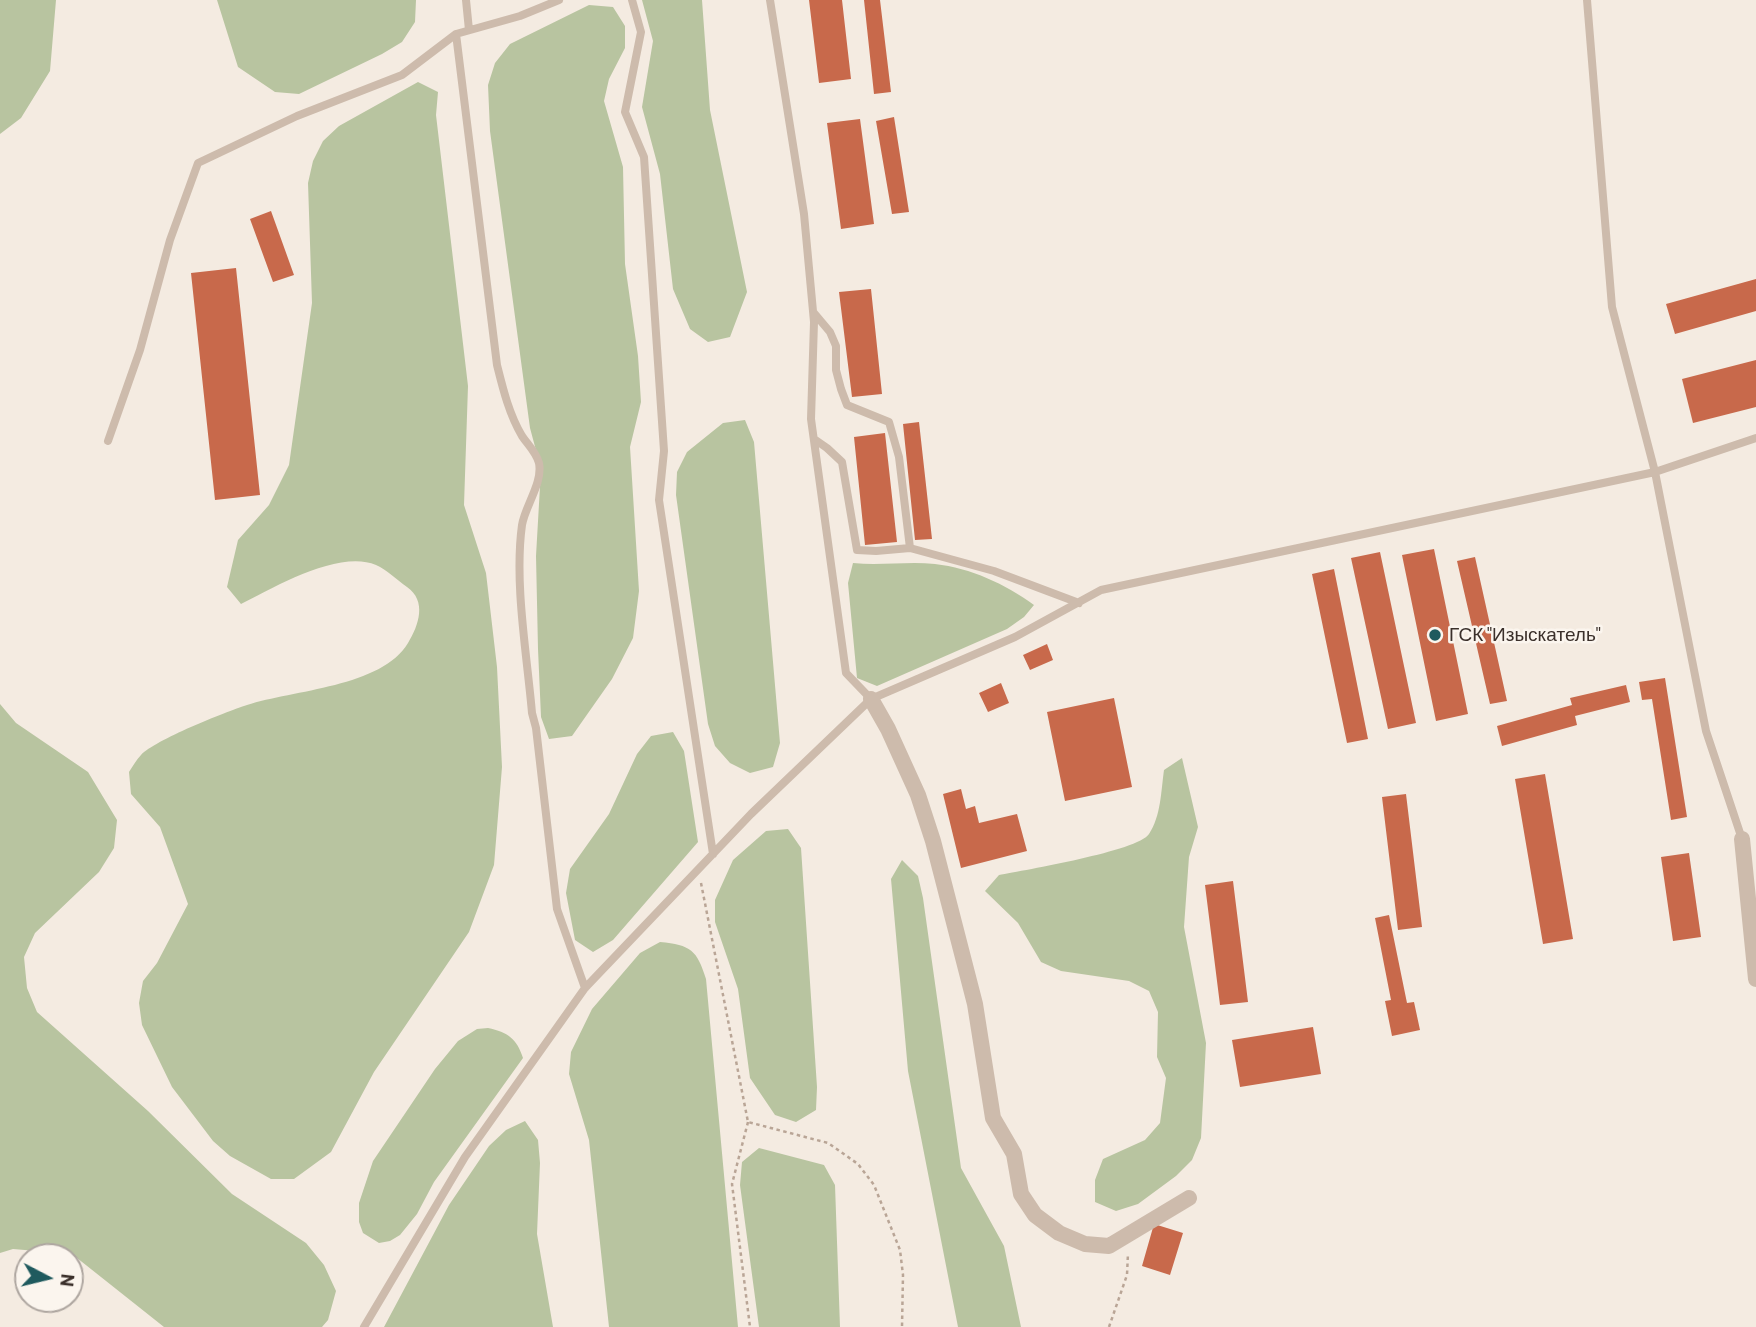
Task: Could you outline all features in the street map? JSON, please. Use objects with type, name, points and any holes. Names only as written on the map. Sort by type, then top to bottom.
[{"type":"street","points":[[871,699],[888,729],[918,796],[937,855],[975,1004],[993,1118],[1014,1154],[1021,1194],[1035,1215],[1059,1233],[1085,1244],[1109,1246],[1189,1198]]},
{"type":"street","points":[[1741,839],[1754,933],[1756,979]]},
{"type":"lane","points":[[466,0],[469,30]]},
{"type":"lane","points":[[108,441],[141,350],[170,240],[198,163],[297,116],[402,75],[456,34],[520,16],[559,0]]},
{"type":"lane","points":[[632,0],[641,32],[625,112],[644,157],[664,451],[659,500],[713,854]]},
{"type":"lane","points":[[770,0],[804,214],[813,312],[811,419],[846,673],[871,699]]},
{"type":"lane","points":[[1587,0],[1612,307],[1655,472],[1706,731],[1741,839]]},
{"type":"lane","points":[[456,34],[497,365],[507,404],[522,436],[535,452],[539,465],[538,477],[523,524],[520,578],[523,619],[557,909],[585,988]]},
{"type":"lane","points":[[813,312],[830,332],[836,346],[836,370],[847,405],[889,422],[899,457],[909,548]]},
{"type":"lane","points":[[364,1327],[465,1157],[585,988],[751,814],[871,699],[1015,637],[1101,590],[1655,472],[1756,438]]},
{"type":"lane","points":[[814,439],[842,462],[857,550],[909,548],[994,571],[1079,603]]},
{"type":"path","points":[[698,869],[748,1122],[732,1184],[750,1327]]},
{"type":"path","points":[[748,1122],[828,1143],[858,1164],[874,1185],[900,1250],[904,1275],[902,1327]]},
{"type":"path","points":[[1109,1327],[1127,1275],[1128,1234]]},
{"type":"green space","points":[[0,0],[56,0],[50,71],[21,118],[0,134]]},
{"type":"green space","points":[[217,0],[416,0],[415,22],[402,42],[382,54],[299,94],[275,92],[238,67]]},
{"type":"green space","points":[[642,0],[702,0],[710,110],[747,292],[730,337],[708,342],[690,329],[673,289],[660,174],[642,107],[653,41]]},
{"type":"green space","points":[[589,5],[613,7],[625,26],[625,48],[609,79],[604,101],[623,167],[625,264],[638,356],[641,402],[630,447],[639,591],[633,638],[612,679],[572,736],[549,739],[541,717],[538,649],[536,556],[541,469],[530,428],[490,131],[488,85],[495,63],[510,44]]},
{"type":"green space","points":[[418,82],[438,92],[436,115],[468,386],[464,505],[486,573],[497,667],[502,767],[494,865],[469,932],[374,1072],[331,1152],[294,1179],[271,1179],[230,1156],[213,1141],[172,1087],[142,1025],[139,1003],[143,981],[157,963],[188,904],[160,827],[131,794],[129,772],[139,757],[149,749],[207,720],[247,705],[335,685],[378,669],[396,658],[415,629],[419,606],[413,593],[380,567],[361,561],[344,562],[307,572],[241,604],[227,587],[238,540],[269,505],[289,465],[312,303],[308,183],[313,161],[323,141],[339,126]]},
{"type":"green space","points":[[745,420],[754,442],[780,743],[773,767],[750,773],[730,763],[715,746],[708,724],[676,495],[677,472],[687,452],[723,423]]},
{"type":"green space","points":[[853,563],[925,563],[962,569],[1011,590],[1034,605],[1024,617],[1007,629],[877,686],[857,678],[848,583]]},
{"type":"green space","points":[[0,704],[16,723],[88,772],[117,820],[114,848],[99,872],[35,933],[24,957],[27,988],[37,1012],[148,1111],[232,1194],[306,1243],[324,1265],[336,1291],[328,1320],[322,1327],[164,1327],[84,1264],[84,1243],[14,1243],[14,1249],[0,1253]]},
{"type":"green space","points":[[673,732],[684,751],[698,842],[613,940],[593,952],[575,940],[566,893],[570,869],[609,814],[637,754],[651,736]]},
{"type":"green space","points":[[1182,758],[1198,827],[1189,857],[1184,927],[1206,1043],[1201,1138],[1192,1160],[1176,1176],[1138,1204],[1116,1211],[1095,1202],[1095,1180],[1103,1159],[1145,1140],[1160,1123],[1166,1078],[1157,1057],[1158,1012],[1149,991],[1129,981],[1061,971],[1041,962],[1018,923],[985,891],[999,875],[1104,853],[1125,847],[1149,834],[1160,803],[1164,770]]},
{"type":"green space","points":[[788,829],[801,848],[817,1087],[816,1110],[796,1122],[775,1115],[750,1078],[738,989],[715,922],[715,900],[733,860],[766,831]]},
{"type":"green space","points":[[902,860],[918,876],[923,898],[961,1168],[1004,1246],[1021,1327],[958,1327],[908,1071],[891,879]]},
{"type":"green space","points":[[660,942],[686,947],[696,955],[706,979],[738,1327],[609,1327],[589,1140],[569,1074],[571,1052],[592,1009],[640,953]]},
{"type":"green space","points":[[488,1028],[511,1037],[523,1058],[434,1182],[417,1214],[400,1235],[379,1243],[363,1233],[359,1222],[359,1203],[373,1161],[435,1069],[458,1041],[477,1029]]},
{"type":"green space","points":[[525,1121],[538,1140],[540,1163],[537,1234],[553,1327],[384,1327],[449,1205],[489,1146],[506,1130]]},
{"type":"green space","points":[[759,1148],[824,1165],[835,1185],[840,1327],[759,1327],[740,1185],[742,1162]]},
{"type":"building","points":[[809,0],[842,0],[851,79],[819,83]]},
{"type":"building","points":[[864,0],[880,0],[891,92],[874,94]]},
{"type":"building","points":[[894,117],[909,212],[892,214],[876,121]]},
{"type":"building","points":[[860,119],[874,224],[841,229],[827,123]]},
{"type":"building","points":[[271,211],[294,275],[273,282],[250,219]]},
{"type":"building","points":[[236,268],[260,495],[215,500],[191,273]]},
{"type":"building","points":[[1756,279],[1756,311],[1675,334],[1666,304]]},
{"type":"building","points":[[871,289],[882,394],[852,397],[839,292]]},
{"type":"building","points":[[1756,360],[1756,407],[1693,423],[1682,379]]},
{"type":"building","points":[[919,422],[932,539],[915,540],[903,424]]},
{"type":"building","points":[[885,433],[897,542],[865,545],[854,437]]},
{"type":"building","name":"ГСК \"Изыскатель\"","points":[[1434,549],[1468,714],[1436,721],[1402,555]]},
{"type":"building","name":"ГСК \"Изыскатель\"","points":[[1380,552],[1416,723],[1388,729],[1351,558]]},
{"type":"building","name":"ГСК \"Изыскатель\"","points":[[1475,557],[1507,701],[1490,704],[1457,561]]},
{"type":"building","points":[[1334,569],[1368,739],[1347,743],[1312,574]]},
{"type":"building","points":[[1047,644],[1053,660],[1030,670],[1023,655]]},
{"type":"building","points":[[1665,678],[1687,817],[1671,820],[1652,699],[1642,700],[1639,682]]},
{"type":"building","points":[[1001,683],[1009,703],[988,712],[979,693]]},
{"type":"building","points":[[1626,685],[1630,702],[1575,716],[1577,725],[1502,746],[1497,726],[1572,705],[1570,698]]},
{"type":"building","points":[[1114,698],[1132,787],[1065,801],[1047,712]]},
{"type":"building","points":[[1545,774],[1573,939],[1543,944],[1515,779]]},
{"type":"building","points":[[961,789],[966,809],[975,806],[979,823],[1017,814],[1027,851],[961,868],[943,794]]},
{"type":"building","points":[[1406,794],[1422,927],[1398,930],[1382,797]]},
{"type":"building","points":[[1689,853],[1701,937],[1673,941],[1661,857]]},
{"type":"building","points":[[1233,881],[1248,1002],[1220,1005],[1205,885]]},
{"type":"building","points":[[1389,915],[1407,1003],[1414,1002],[1420,1030],[1392,1036],[1385,1001],[1391,1000],[1375,918]]},
{"type":"building","points":[[1313,1027],[1321,1074],[1240,1087],[1232,1040]]},
{"type":"building","points":[[1154,1224],[1183,1233],[1170,1275],[1142,1266]]},
{"type":"place","name":"ГСК \"Изыскатель\"","points":[[1435,635]]}]
